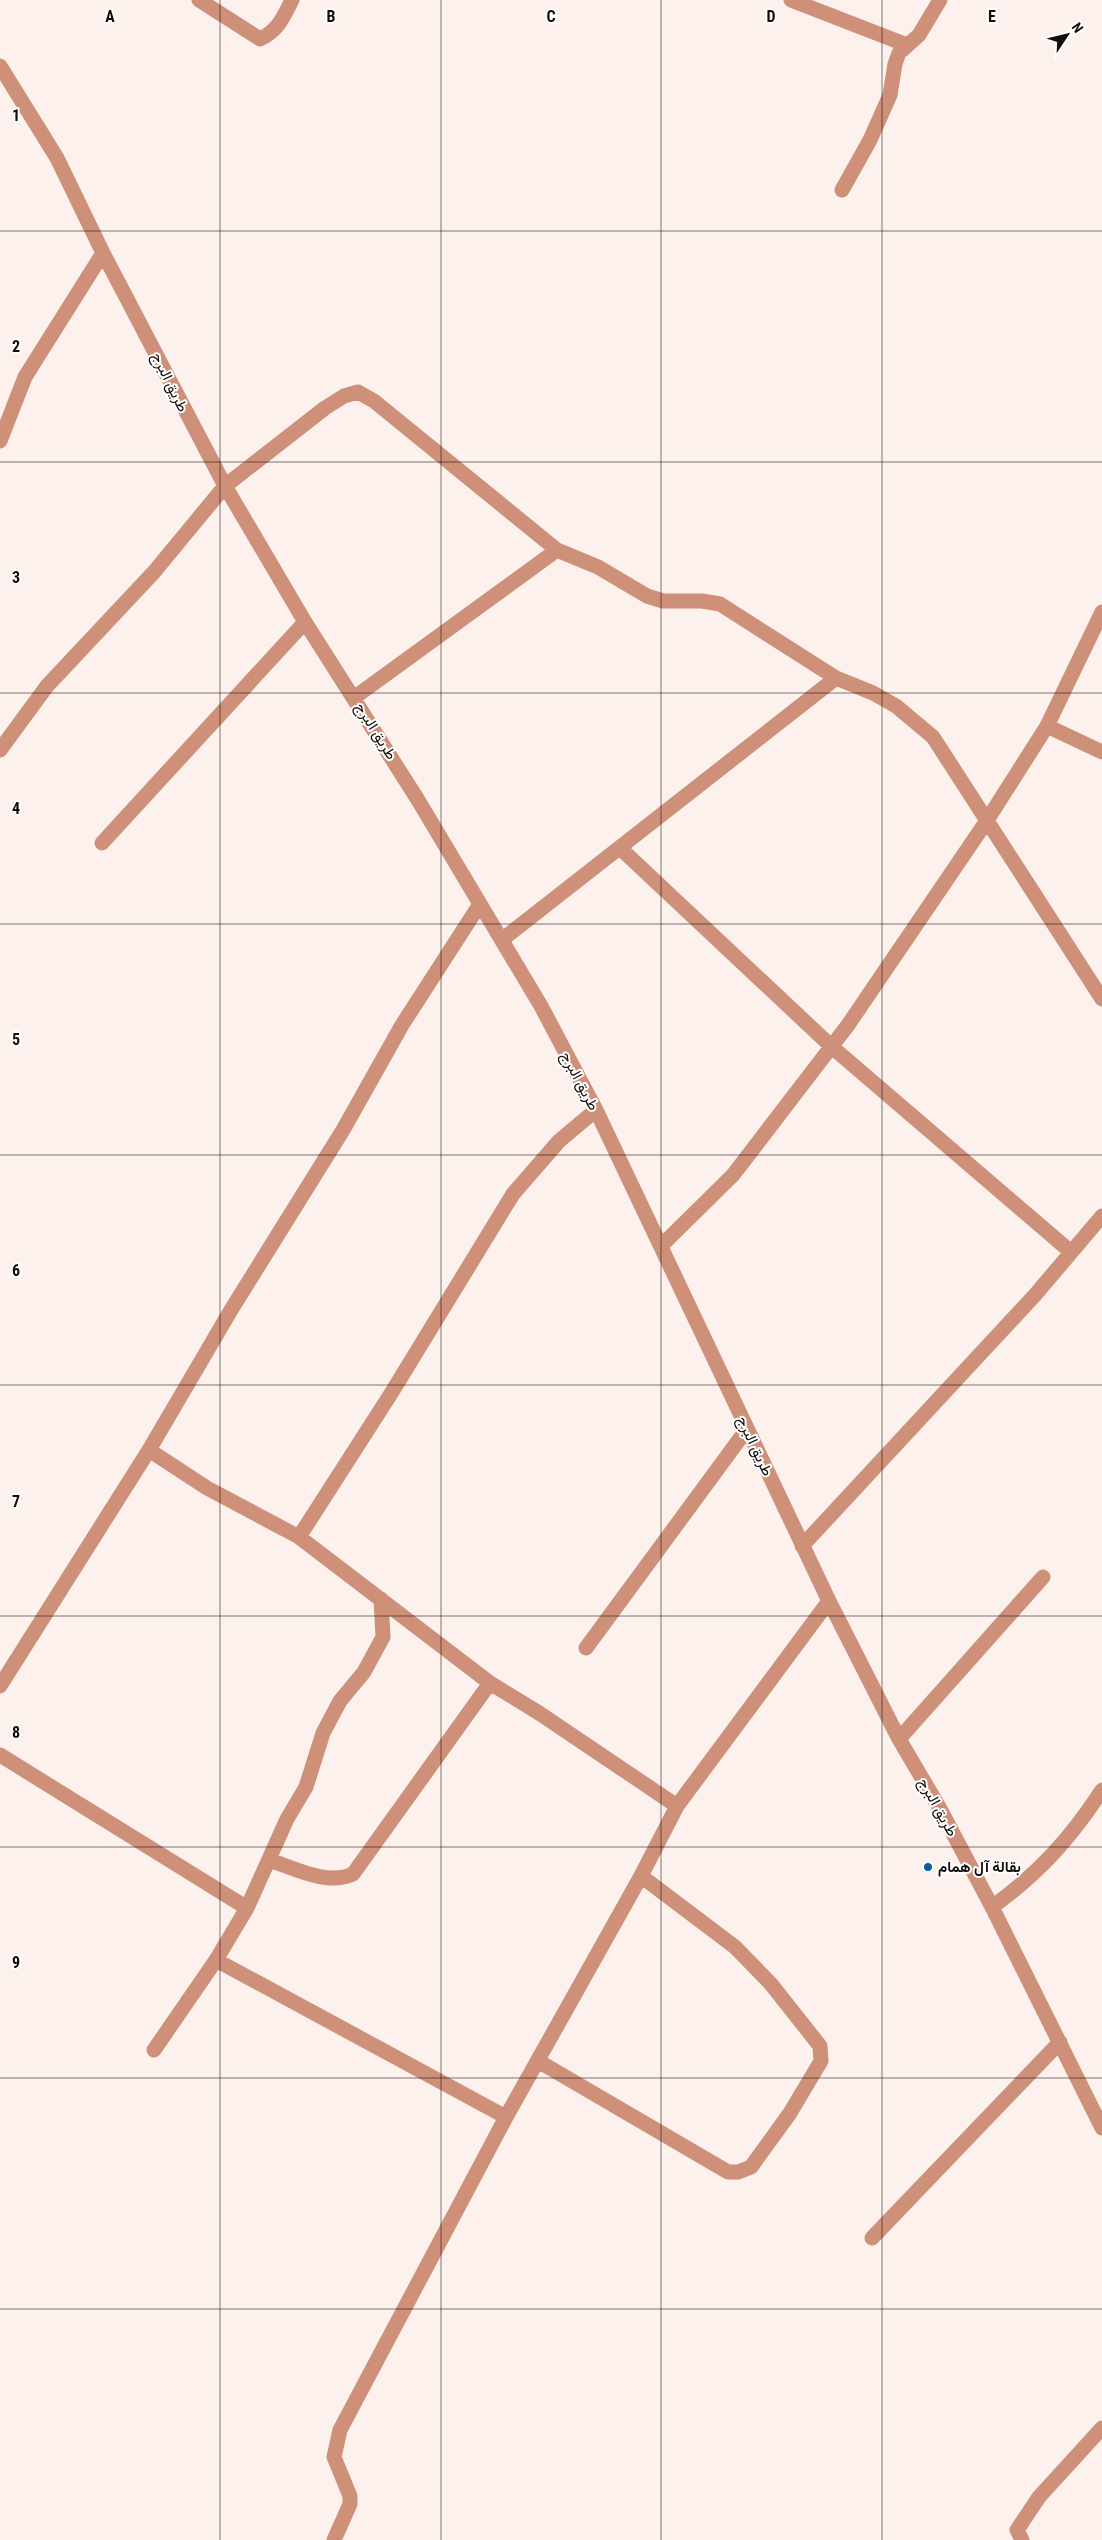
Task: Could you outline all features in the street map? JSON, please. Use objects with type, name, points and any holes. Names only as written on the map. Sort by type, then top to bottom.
[{"type":"street","points":[[199,0],[260,38],[271,34],[283,19],[292,0]]},
{"type":"street","points":[[791,0],[907,45]]},
{"type":"street","points":[[842,190],[870,140],[890,95],[895,64],[900,53],[919,35],[940,0]]},
{"type":"street","name":"طريق البرج","points":[[0,66],[57,158],[103,253],[225,486],[305,622],[355,697],[503,939],[596,1110],[829,1601],[899,1739],[939,1807],[992,1907],[1102,2128]]},
{"type":"street","points":[[0,441],[25,377],[103,253]]},
{"type":"street","points":[[0,750],[47,686],[154,572],[225,486],[325,408],[344,396],[358,392],[374,401],[557,550],[598,567],[647,596],[663,601],[702,601],[720,604],[836,678],[873,693],[896,706],[933,737],[986,822],[1102,999]]},
{"type":"street","points":[[355,697],[557,550]]},
{"type":"street","points":[[660,1246],[732,1175],[832,1046],[986,822],[1048,726],[1102,612]]},
{"type":"street","points":[[102,843],[305,622]]},
{"type":"street","points":[[503,939],[836,678]]},
{"type":"street","points":[[1048,726],[1102,752]]},
{"type":"street","points":[[620,848],[832,1046],[1071,1252]]},
{"type":"street","points":[[0,1686],[149,1450],[230,1310],[343,1130],[402,1025],[480,904]]},
{"type":"street","points":[[299,1537],[408,1367],[513,1194],[559,1141],[596,1110]]},
{"type":"street","points":[[802,1546],[1028,1302],[1102,1216]]},
{"type":"street","points":[[586,1648],[747,1429]]},
{"type":"street","points":[[149,1450],[207,1488],[299,1537],[490,1684],[539,1713],[677,1806]]},
{"type":"street","points":[[899,1739],[1043,1577]]},
{"type":"street","points":[[154,2050],[216,1960],[247,1908],[287,1819],[306,1787],[324,1733],[340,1701],[364,1672],[383,1638],[381,1599]]},
{"type":"street","points":[[334,2540],[350,2504],[350,2496],[334,2457],[340,2430],[506,2117],[642,1876],[677,1806],[829,1601]]},
{"type":"street","points":[[269,1860],[318,1876],[342,1879],[353,1874],[490,1684]]},
{"type":"street","points":[[0,1755],[247,1908]]},
{"type":"street","points":[[992,1907],[1026,1882],[1047,1862],[1102,1790]]},
{"type":"street","points":[[538,2061],[728,2172],[738,2172],[752,2167],[790,2114],[821,2062],[820,2046],[771,1984],[735,1947],[642,1876]]},
{"type":"street","points":[[216,1960],[506,2117]]},
{"type":"street","points":[[872,2238],[1060,2042]]},
{"type":"street","points":[[1022,2540],[1017,2530],[1039,2497],[1102,2428]]},
{"type":"place","name":"بقالة آل همام","points":[[928,1867]]}]
